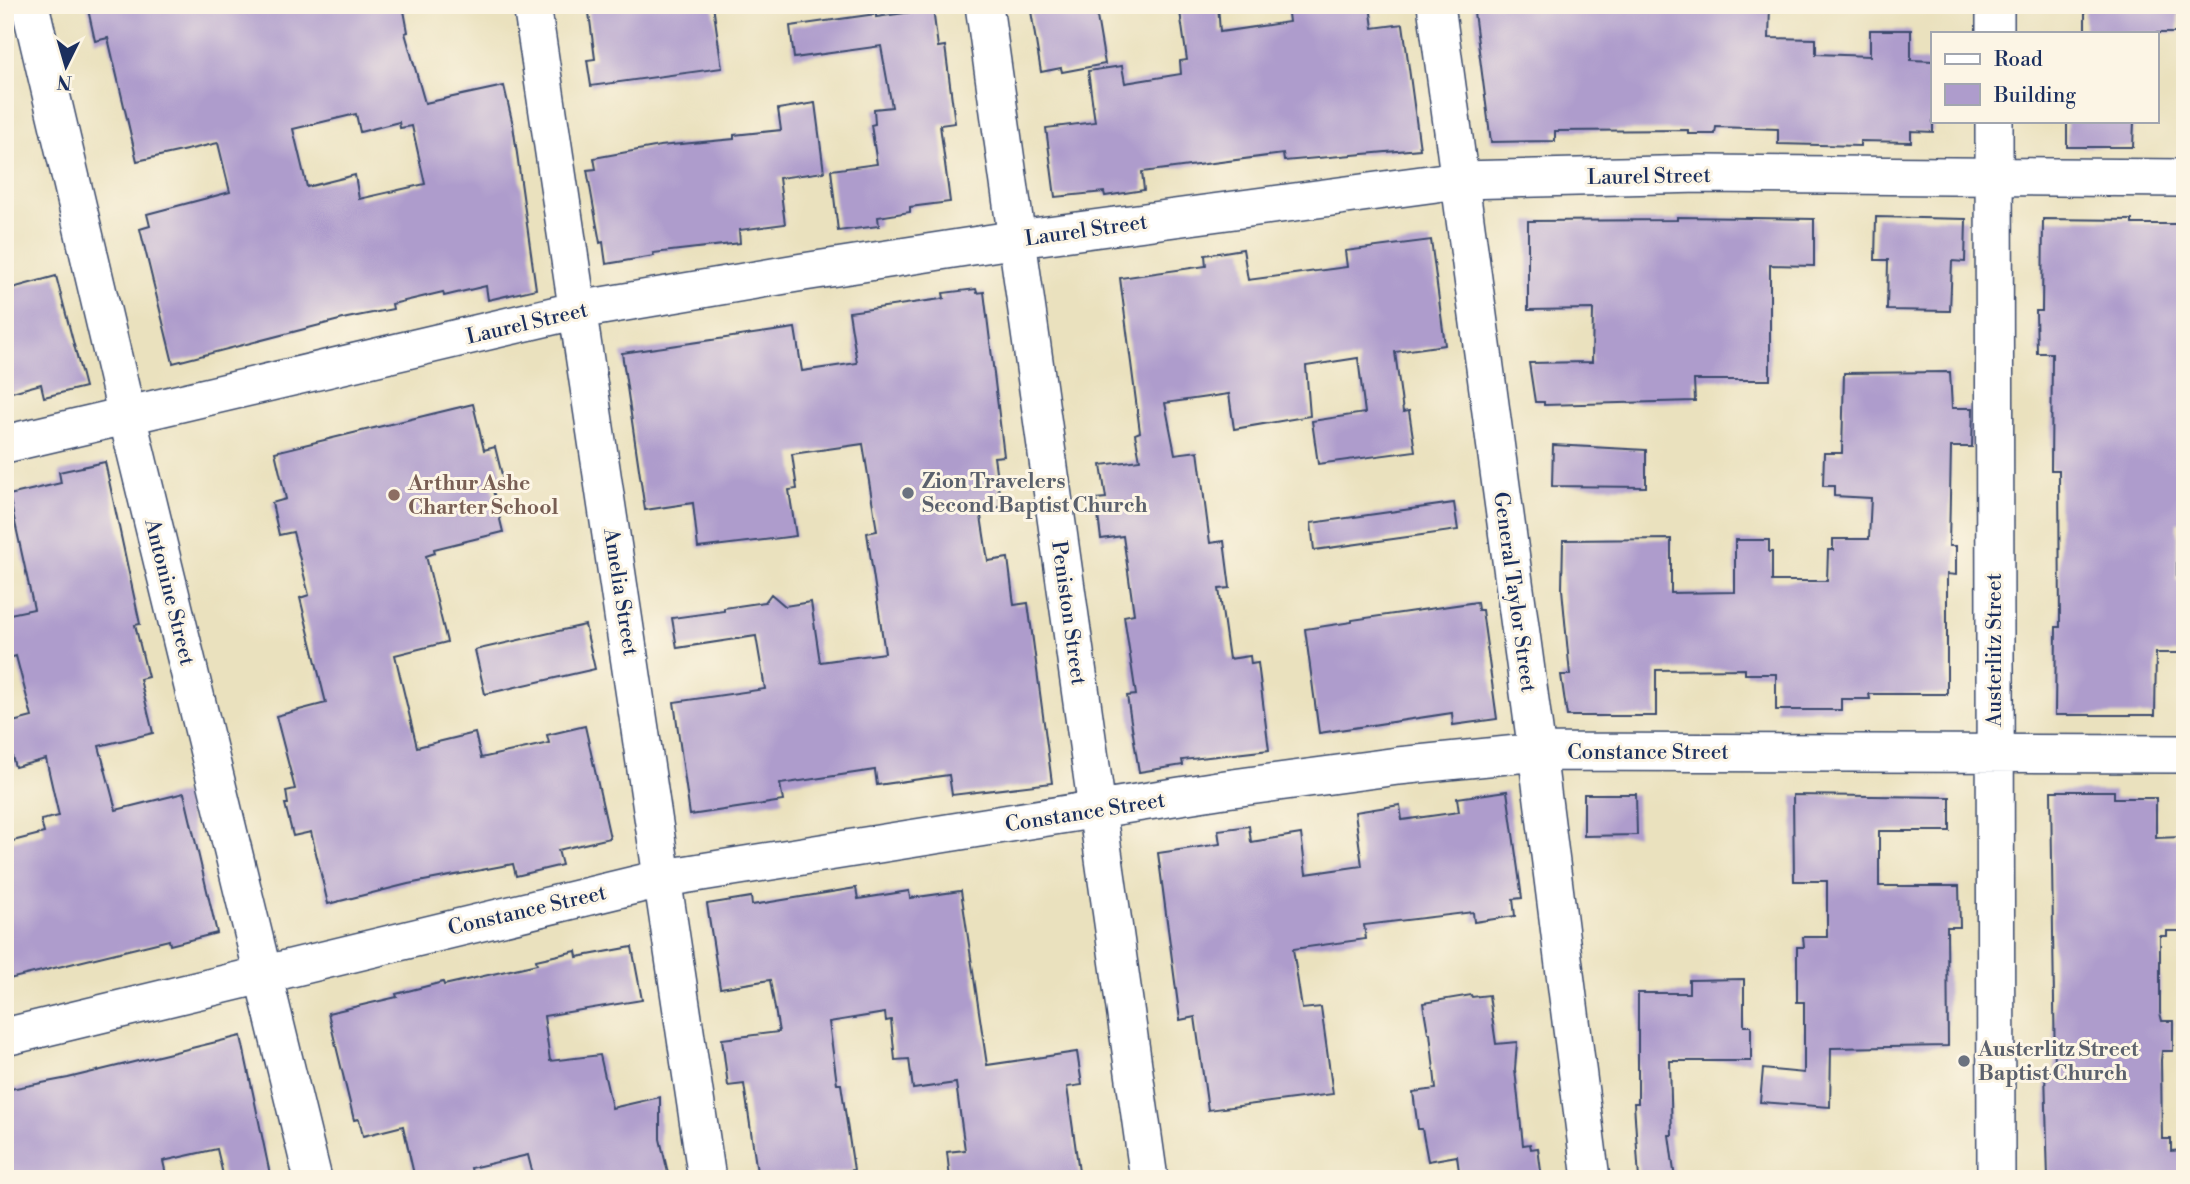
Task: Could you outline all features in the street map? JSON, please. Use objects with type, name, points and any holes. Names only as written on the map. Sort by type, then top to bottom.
[{"type":"street","name":"Antonine Street","points":[[30,5],[313,1179]]},
{"type":"street","name":"Amelia Street","points":[[532,5],[707,1179]]},
{"type":"street","name":"Peniston Street","points":[[984,5],[1149,1179]]},
{"type":"street","name":"General Taylor Street","points":[[1436,5],[1537,752],[1591,1179]]},
{"type":"street","points":[[1995,5],[1995,32]]},
{"type":"street","name":"Austerlitz Street","points":[[1994,122],[1996,1179]]},
{"type":"street","name":"Laurel Street","points":[[5,444],[579,310],[1018,239],[1459,180],[1701,174],[2185,178]]},
{"type":"street","name":"Constance Street","points":[[5,1037],[664,878],[1218,790],[1398,766],[1537,752],[2185,754]]},
{"type":"building","points":[[87,5],[403,5],[408,32],[405,33],[425,103],[504,86],[513,125],[536,289],[488,300],[486,286],[444,296],[443,292],[392,304],[393,309],[347,318],[173,363],[140,229],[150,226],[147,214],[230,192],[218,143],[137,161],[108,38],[95,41]],"holes":[[[356,114],[360,132],[399,122],[400,128],[412,126],[425,184],[359,199],[355,175],[307,187],[293,129]]]},
{"type":"building","points":[[588,5],[713,5],[722,68],[591,86],[587,60],[595,59]]},
{"type":"building","points":[[1030,5],[1095,5],[1105,64],[1062,72],[1061,68],[1041,72]]},
{"type":"building","points":[[1179,5],[1218,5],[1220,32],[1289,22],[1287,5],[1370,5],[1373,28],[1403,24],[1420,149],[1284,161],[1283,154],[1142,172],[1144,190],[1105,196],[1104,192],[1055,197],[1046,128],[1095,122],[1088,71],[1122,66],[1125,83],[1181,74],[1180,61],[1187,60]]},
{"type":"building","points":[[1473,5],[1770,5],[1769,38],[1816,39],[1816,54],[1870,56],[1870,30],[1911,30],[1911,60],[1931,61],[1933,132],[1911,131],[1911,142],[1860,141],[1860,146],[1778,144],[1778,129],[1716,127],[1715,134],[1688,134],[1688,130],[1555,131],[1555,141],[1491,142]]},
{"type":"building","points":[[2085,5],[2178,5],[2178,33],[2085,32]]},
{"type":"building","points":[[933,9],[938,47],[945,46],[955,123],[940,125],[950,202],[910,207],[910,212],[878,217],[879,226],[838,231],[831,170],[877,164],[871,125],[875,124],[874,109],[892,107],[881,46],[794,58],[790,26]]},
{"type":"building","points":[[815,103],[824,172],[779,178],[785,224],[739,230],[740,243],[653,253],[654,256],[606,264],[587,170],[596,169],[594,158],[781,130],[778,109]]},
{"type":"building","points":[[2067,122],[2134,122],[2133,147],[2067,147]]},
{"type":"building","points":[[1677,217],[1814,219],[1814,266],[1770,265],[1770,380],[1694,380],[1695,401],[1544,405],[1544,402],[1535,402],[1529,363],[1592,362],[1593,309],[1528,310],[1528,221],[1677,220]]},
{"type":"building","points":[[1876,217],[1966,219],[1965,262],[1952,261],[1950,311],[1887,310],[1888,260],[1875,260]]},
{"type":"building","points":[[2043,219],[2132,220],[2132,224],[2185,224],[2185,522],[2177,522],[2177,580],[2183,580],[2184,653],[2156,653],[2155,715],[2055,715],[2056,627],[2060,627],[2059,470],[2051,470],[2052,353],[2037,353],[2036,311],[2042,311]]},
{"type":"building","points":[[1431,240],[1445,345],[1395,352],[1403,412],[1409,411],[1415,451],[1318,464],[1312,421],[1365,413],[1358,358],[1306,366],[1310,416],[1234,429],[1229,394],[1165,403],[1175,454],[1198,451],[1210,543],[1224,541],[1230,588],[1219,589],[1229,659],[1250,656],[1251,664],[1258,663],[1269,750],[1182,760],[1183,765],[1139,772],[1127,696],[1136,695],[1124,616],[1134,614],[1123,536],[1101,539],[1096,499],[1106,498],[1101,465],[1140,460],[1135,434],[1140,432],[1120,278],[1206,266],[1205,255],[1243,249],[1248,280],[1347,267],[1345,251]]},
{"type":"building","points":[[56,276],[85,387],[44,397],[41,384],[5,394],[5,290]]},
{"type":"building","points":[[976,289],[977,293],[984,292],[1004,456],[994,457],[1001,507],[980,510],[988,561],[1008,558],[1014,605],[1028,603],[1052,783],[952,795],[949,775],[877,785],[875,770],[780,784],[783,801],[690,815],[674,702],[765,689],[756,636],[677,648],[672,618],[765,602],[771,594],[785,606],[811,602],[820,662],[885,653],[867,533],[877,531],[863,444],[792,454],[797,489],[789,490],[796,536],[698,548],[693,503],[645,510],[622,353],[795,328],[802,371],[857,363],[849,312],[941,299],[944,298],[943,293]]},
{"type":"building","points":[[1950,372],[1952,408],[1973,408],[1972,447],[1951,447],[1949,546],[1956,546],[1956,575],[1947,574],[1947,694],[1869,694],[1870,699],[1841,699],[1841,710],[1776,710],[1776,674],[1745,674],[1745,669],[1656,670],[1656,716],[1567,716],[1561,675],[1570,675],[1562,589],[1563,540],[1671,539],[1671,593],[1735,592],[1735,540],[1769,540],[1769,552],[1772,552],[1772,581],[1827,581],[1828,550],[1833,550],[1833,539],[1869,539],[1871,498],[1834,496],[1834,486],[1823,486],[1824,453],[1842,453],[1844,373]]},
{"type":"building","points":[[473,404],[484,450],[495,447],[504,483],[492,486],[503,532],[434,549],[435,553],[426,556],[447,642],[395,655],[417,747],[475,733],[481,758],[549,743],[547,735],[585,726],[610,838],[558,850],[562,865],[516,876],[513,864],[408,884],[328,904],[311,832],[293,836],[285,804],[288,804],[286,791],[295,789],[276,716],[326,703],[300,598],[309,595],[293,532],[279,535],[272,503],[286,499],[275,452]]},
{"type":"building","points":[[1553,445],[1646,450],[1646,487],[1552,486]]},
{"type":"building","points":[[105,462],[140,624],[135,625],[148,677],[140,679],[153,733],[99,746],[116,810],[184,793],[217,933],[170,945],[169,940],[5,980],[5,843],[44,833],[41,820],[59,816],[46,759],[15,767],[5,730],[5,724],[32,717],[16,656],[5,659],[5,615],[34,609],[9,495],[61,483],[59,472]]},
{"type":"building","points":[[1454,503],[1458,530],[1314,550],[1311,523]]},
{"type":"building","points":[[1477,602],[1478,610],[1482,610],[1497,719],[1453,725],[1452,713],[1319,733],[1305,629]]},
{"type":"building","points":[[585,625],[595,669],[485,694],[475,650]]},
{"type":"building","points":[[1507,791],[1522,898],[1513,899],[1515,916],[1474,922],[1473,912],[1364,925],[1366,939],[1293,949],[1302,1009],[1321,1007],[1333,1094],[1208,1110],[1195,1017],[1180,1020],[1158,853],[1220,844],[1218,830],[1249,826],[1251,842],[1301,834],[1306,874],[1362,866],[1355,812],[1400,805],[1402,820],[1459,812],[1457,798]]},
{"type":"building","points":[[2051,791],[2114,791],[2114,798],[2156,798],[2156,838],[2181,837],[2180,931],[2167,931],[2167,936],[2160,936],[2160,1013],[2162,1021],[2173,1021],[2173,1051],[2162,1051],[2161,1060],[2162,1139],[2171,1139],[2171,1151],[2185,1150],[2185,1179],[2048,1179],[2045,1071],[2055,1071]]},
{"type":"building","points":[[1584,794],[1636,794],[1637,835],[1584,836]]},
{"type":"building","points":[[1793,795],[1950,797],[1950,831],[1879,831],[1879,886],[1959,886],[1960,927],[1947,927],[1948,1046],[1831,1048],[1830,1107],[1760,1102],[1763,1069],[1804,1073],[1804,1002],[1797,1002],[1797,947],[1804,947],[1803,937],[1827,937],[1827,881],[1794,881]]},
{"type":"building","points":[[856,888],[858,899],[909,891],[910,898],[961,891],[987,1065],[1077,1052],[1082,1085],[1067,1087],[1080,1179],[950,1179],[947,1152],[965,1150],[956,1083],[913,1089],[909,1059],[895,1060],[891,1020],[886,1021],[885,1013],[829,1022],[837,1084],[841,1084],[854,1170],[791,1179],[758,1179],[744,1084],[728,1086],[722,1039],[779,1032],[770,980],[720,988],[707,904],[751,897],[752,905]]},
{"type":"building","points":[[632,947],[642,1000],[544,1016],[550,1061],[600,1055],[612,1108],[660,1097],[660,1139],[668,1173],[642,1179],[534,1179],[528,1155],[471,1168],[473,1179],[415,1179],[403,1126],[363,1136],[359,1119],[354,1120],[328,1013],[397,997],[396,994],[443,982],[444,985],[537,964],[536,960],[576,951],[577,957]]},
{"type":"building","points":[[1744,979],[1744,1026],[1751,1026],[1751,1061],[1670,1061],[1672,1135],[1669,1135],[1675,1179],[1639,1179],[1634,1103],[1638,1103],[1638,993],[1689,993],[1689,980]]},
{"type":"building","points":[[1471,995],[1489,995],[1496,1044],[1517,1042],[1515,1069],[1523,1145],[1530,1144],[1531,1149],[1538,1148],[1542,1179],[1460,1179],[1457,1156],[1428,1161],[1422,1129],[1418,1129],[1413,1092],[1436,1089],[1430,1033],[1423,1003]]},
{"type":"building","points":[[241,1036],[271,1179],[224,1179],[217,1149],[163,1161],[167,1179],[5,1179],[5,1090],[68,1078]]},
{"type":"place","name":"Zion Travelers Second Baptist Church","points":[[908,493]]},
{"type":"place","name":"Arthur Ashe Charter School","points":[[394,495]]},
{"type":"place","name":"Austerlitz Street Baptist Church","points":[[1964,1061]]}]
